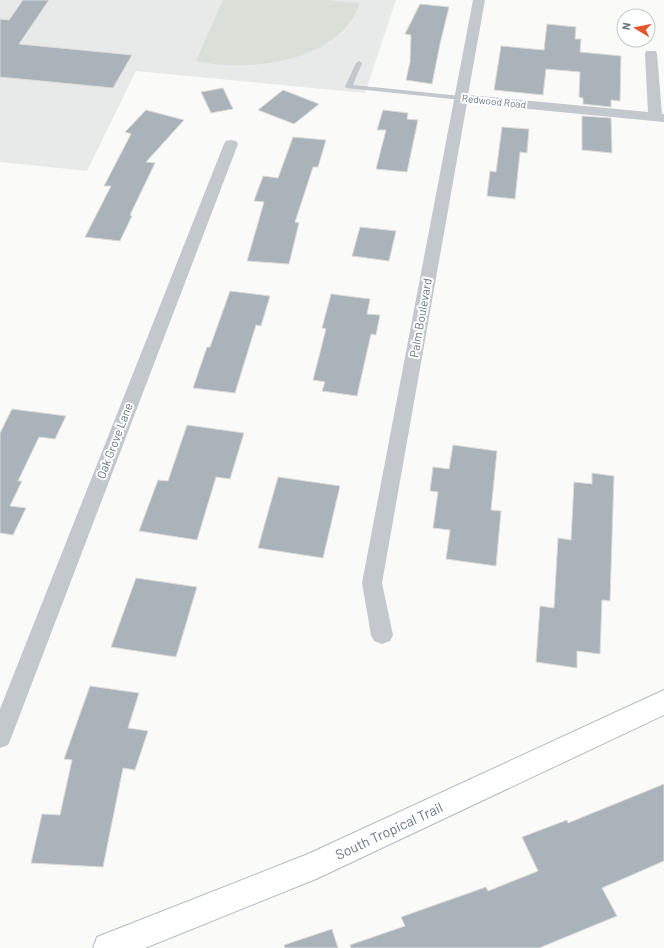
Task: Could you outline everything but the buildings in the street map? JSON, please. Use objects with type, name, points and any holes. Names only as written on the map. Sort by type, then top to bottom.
[{"type":"street","name":"Palm Boulevard","points":[[382,635],[372,583],[479,0]]},
{"type":"street","points":[[651,54],[660,118]]},
{"type":"street","name":"Redwood Road","points":[[461,98],[660,118]]},
{"type":"street","name":"Oak Grove Lane","points":[[0,738],[231,144]]},
{"type":"street","name":"South Tropical Trail","points":[[108,948],[316,865],[664,702]]},
{"type":"lane","name":"Redwood Road","points":[[359,62],[349,87],[461,98]]},
{"type":"shaded area","points":[[0,0],[396,0],[365,93],[136,71],[87,171],[0,162]]},
{"type":"shaded area","points":[[223,0],[325,0],[360,3],[349,23],[333,39],[313,50],[290,59],[241,65],[196,61]]}]
